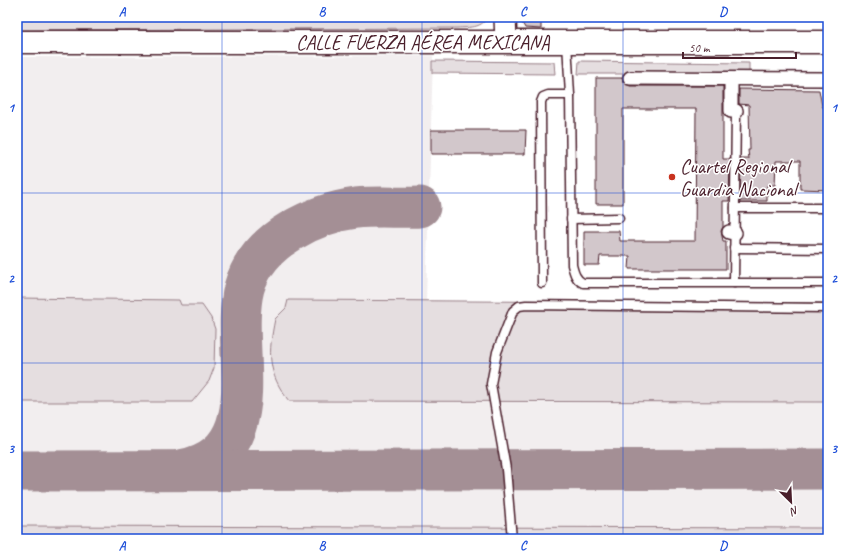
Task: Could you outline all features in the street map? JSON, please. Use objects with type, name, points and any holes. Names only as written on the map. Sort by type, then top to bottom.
[{"type":"main road","name":"CALLE FUERZA AÉREA MEXICANA","points":[[17,42],[828,42]]},
{"type":"street","points":[[505,17],[506,42]]},
{"type":"street","points":[[630,78],[828,79]]},
{"type":"street","points":[[731,78],[731,111],[736,111]]},
{"type":"lane","points":[[568,42],[572,265],[573,272],[579,281],[583,283],[828,283]]},
{"type":"lane","points":[[542,283],[541,102],[543,97],[548,95],[570,95]]},
{"type":"lane","points":[[734,283],[734,248],[732,233],[735,208],[736,111]]},
{"type":"lane","points":[[735,208],[828,208]]},
{"type":"lane","points":[[572,219],[619,218]]},
{"type":"lane","points":[[734,248],[828,249]]},
{"type":"lane","points":[[512,539],[506,469],[491,384],[497,352],[513,311],[519,306],[828,308]]},
{"type":"shaded area","points":[[33,17],[488,17],[482,24],[457,28],[17,30],[17,19],[33,19]]},
{"type":"shaded area","points":[[433,56],[426,301],[828,303],[828,539],[17,539],[17,57]]},
{"type":"shaded area","points":[[432,61],[554,62],[555,74],[432,73]]},
{"type":"shaded area","points":[[579,61],[749,63],[749,74],[578,74]]},
{"type":"shaded area","points":[[17,298],[179,300],[181,305],[202,305],[211,318],[215,329],[214,368],[209,381],[192,402],[17,402]]},
{"type":"shaded area","points":[[288,300],[828,303],[828,402],[289,401],[277,381],[271,362],[271,342],[275,319],[286,308]]},
{"type":"shaded area","points":[[17,526],[828,528],[828,539],[17,539]]},
{"type":"building","points":[[519,17],[541,17],[541,29],[525,28]]},
{"type":"building","points":[[596,78],[622,78],[623,82],[630,86],[723,86],[723,159],[730,159],[729,201],[723,201],[723,227],[721,231],[723,241],[726,241],[726,269],[629,269],[630,256],[600,256],[599,265],[584,265],[584,231],[619,231],[620,241],[695,241],[696,109],[623,109],[623,204],[596,204]]},
{"type":"building","points":[[739,89],[819,90],[822,106],[828,114],[828,190],[800,189],[800,161],[776,161],[775,185],[767,185],[767,201],[740,201],[741,159],[749,159],[748,150],[750,150],[749,105],[739,104]]},
{"type":"building","points":[[431,130],[526,130],[525,154],[431,154]]},
{"type":"taxiway","points":[[181,470],[210,460],[228,443],[238,421],[241,396],[242,368],[240,340],[244,288],[251,270],[268,248],[291,231],[314,219],[331,213],[364,207],[420,207]]},
{"type":"taxiway","points":[[17,471],[828,469]]},
{"type":"place","name":"Cuartel Regional Guardia Nacional","points":[[672,177]]}]
